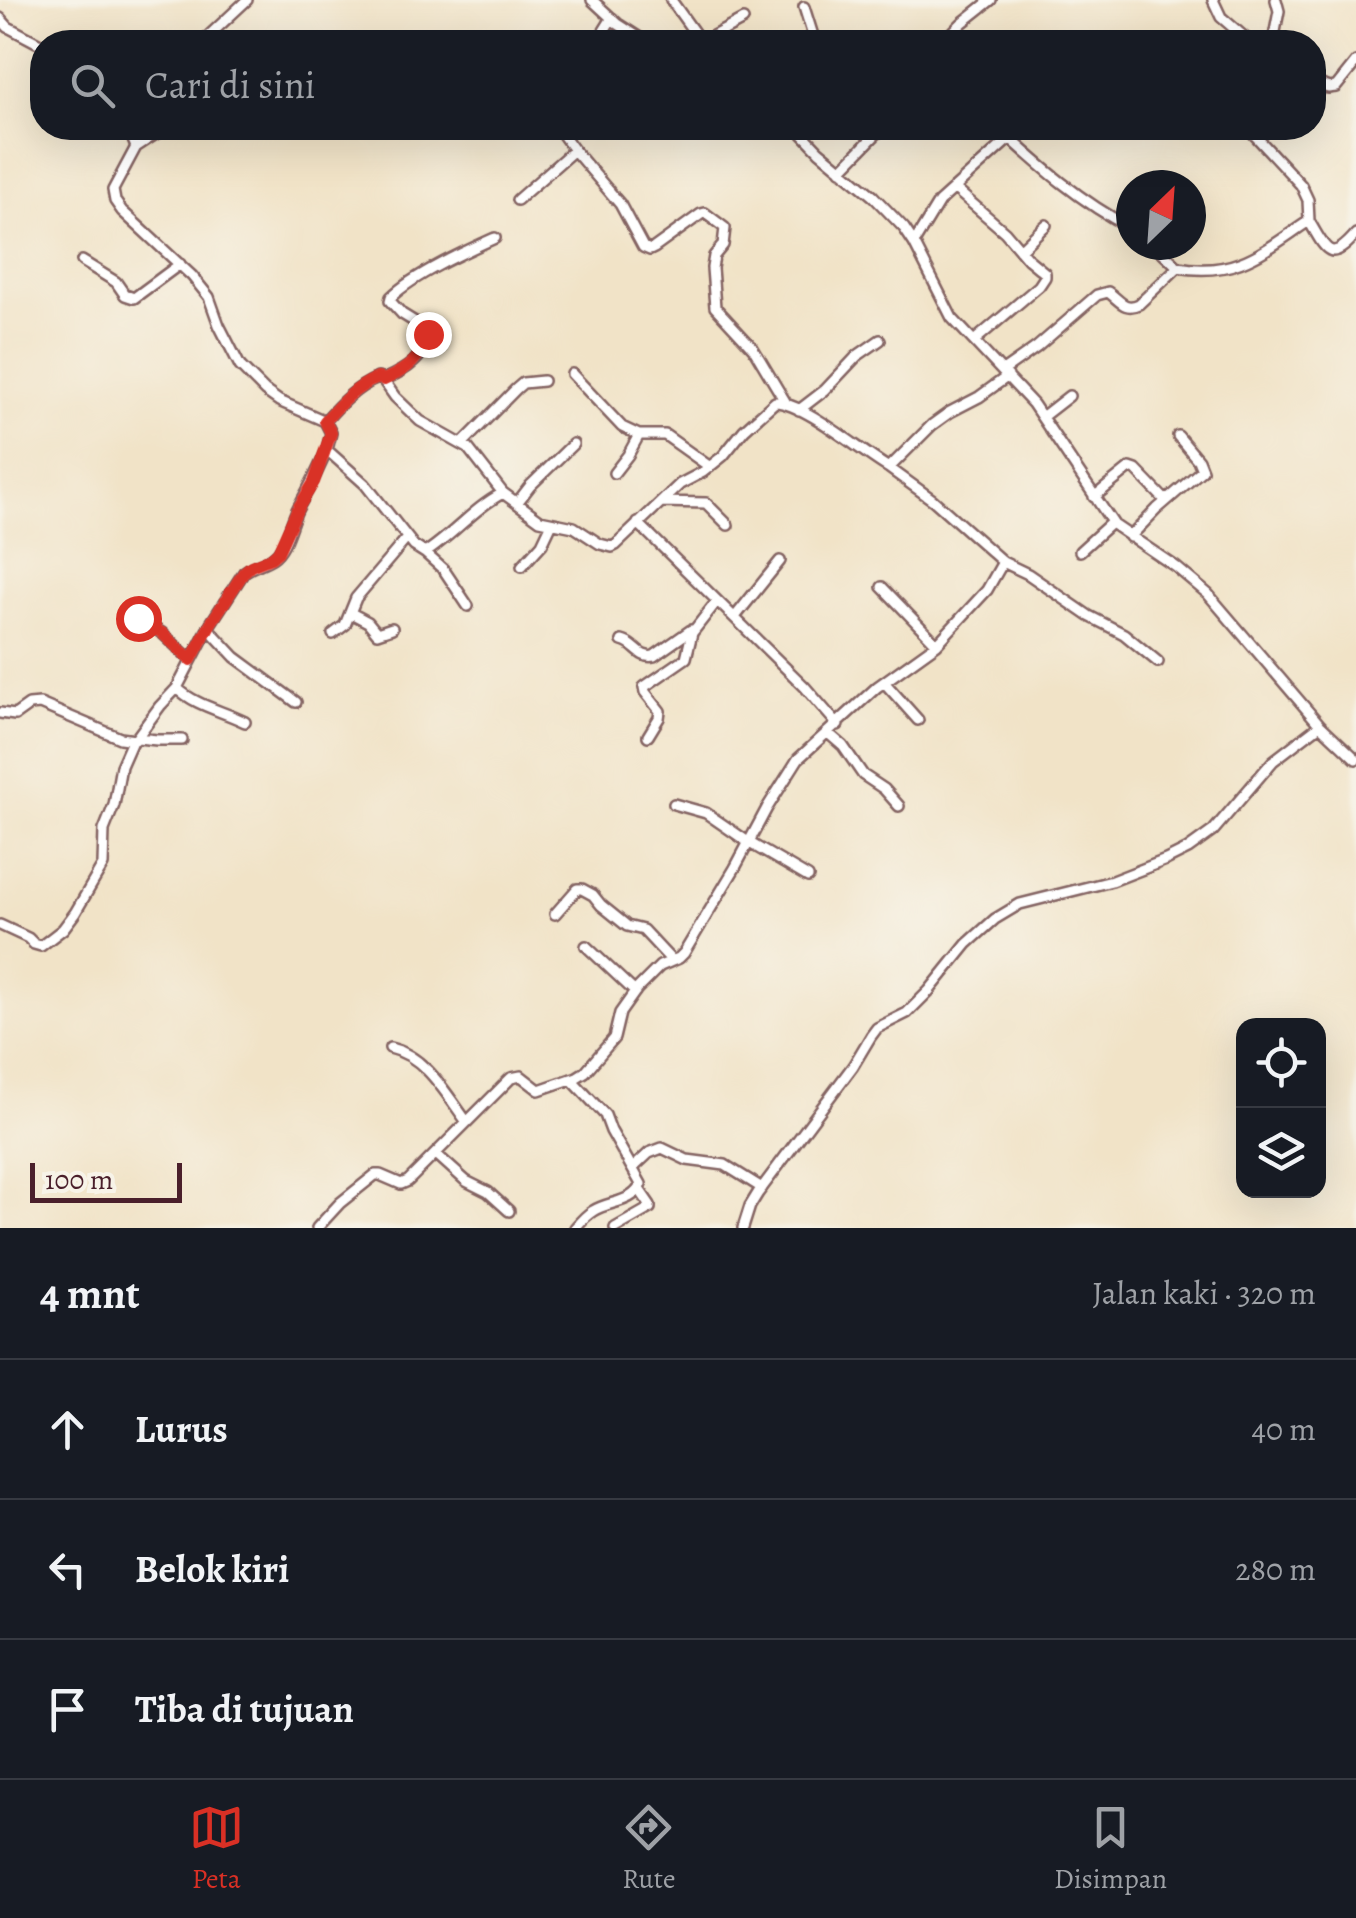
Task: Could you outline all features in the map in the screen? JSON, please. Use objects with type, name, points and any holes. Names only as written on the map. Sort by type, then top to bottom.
[{"type":"street","points":[[215,30],[247,0]]},
{"type":"street","points":[[592,0],[629,30]]},
{"type":"street","points":[[672,0],[693,30]]},
{"type":"street","points":[[955,30],[990,0]]},
{"type":"street","points":[[1213,0],[1221,17],[1236,30]]},
{"type":"street","points":[[1275,30],[1279,11],[1276,0]]},
{"type":"street","points":[[804,7],[811,30]]},
{"type":"street","points":[[0,18],[30,38]]},
{"type":"street","points":[[604,30],[612,18]]},
{"type":"street","points":[[724,30],[743,20]]},
{"type":"street","points":[[1326,85],[1336,87],[1356,62]]},
{"type":"street","points":[[133,140],[136,147]]},
{"type":"street","points":[[0,925],[41,946],[75,913],[103,865],[104,830],[114,806],[121,766],[135,739],[176,688],[244,572],[278,552],[310,490],[331,433],[325,421],[279,401],[240,366],[208,297],[114,200],[113,190],[136,147],[147,140]]},
{"type":"street","points":[[567,140],[620,204],[643,247],[654,248],[704,213],[725,228],[723,245],[714,256],[712,268],[715,307],[753,348],[786,403]]},
{"type":"street","points":[[808,140],[889,212],[914,242],[946,309],[1042,416],[1112,522],[1208,594],[1320,724],[1356,759]]},
{"type":"street","points":[[841,170],[870,140]]},
{"type":"street","points":[[914,242],[938,202],[1008,140]]},
{"type":"street","points":[[1012,140],[1073,192],[1116,221]]},
{"type":"street","points":[[1260,140],[1301,185],[1308,200],[1309,221],[1323,244],[1332,252],[1339,252],[1356,234]]},
{"type":"street","points":[[517,200],[574,150]]},
{"type":"street","points":[[954,188],[1005,232],[1045,274],[1039,286],[974,341]]},
{"type":"street","points":[[1171,260],[1178,267],[1224,268],[1242,264],[1309,221]]},
{"type":"street","points":[[1020,250],[1046,224]]},
{"type":"street","points":[[384,380],[416,361],[428,338],[428,330],[402,314],[391,296],[408,282],[494,238]]},
{"type":"street","points":[[82,261],[116,282],[124,295],[134,298],[180,264]]},
{"type":"street","points":[[889,468],[932,424],[979,397],[1097,295],[1108,292],[1132,307],[1178,267]]},
{"type":"street","points":[[799,410],[880,340]]},
{"type":"street","points":[[572,374],[614,420],[638,435],[665,435],[710,467]]},
{"type":"street","points":[[325,421],[362,386],[378,378],[384,380],[420,421],[474,454],[503,493],[540,520],[574,527],[612,547],[686,480],[723,456],[761,413],[775,402],[786,403],[933,500],[1003,562],[1124,634],[1158,662]]},
{"type":"street","points":[[462,444],[516,389],[524,383],[543,381]]},
{"type":"street","points":[[1042,416],[1069,396]]},
{"type":"street","points":[[614,473],[638,435]]},
{"type":"street","points":[[1130,537],[1202,470],[1178,436]]},
{"type":"street","points":[[517,503],[573,444]]},
{"type":"street","points":[[326,450],[365,484],[407,538],[444,570],[468,606]]},
{"type":"street","points":[[1094,496],[1130,468],[1166,501]]},
{"type":"street","points":[[426,553],[503,493]]},
{"type":"street","points":[[660,502],[706,503],[728,525]]},
{"type":"street","points":[[1080,551],[1112,522]]},
{"type":"street","points":[[638,523],[805,686],[838,725]]},
{"type":"street","points":[[522,566],[548,536],[552,524]]},
{"type":"street","points":[[332,634],[345,625],[356,598],[407,538]]},
{"type":"street","points":[[734,618],[780,561]]},
{"type":"street","points":[[317,1228],[370,1178],[380,1175],[404,1184],[511,1078],[520,1076],[539,1090],[590,1068],[614,1038],[620,1013],[635,992],[660,966],[684,952],[798,759],[884,682],[937,644],[987,590],[1003,562]]},
{"type":"street","points":[[882,587],[937,644]]},
{"type":"street","points":[[622,641],[644,656],[654,656],[695,628],[718,601]]},
{"type":"street","points":[[350,613],[368,622],[378,633],[392,628]]},
{"type":"street","points":[[138,618],[162,633],[191,660]]},
{"type":"street","points":[[208,628],[235,657],[296,702]]},
{"type":"street","points":[[648,736],[660,711],[644,687],[686,658],[695,628]]},
{"type":"street","points":[[884,682],[918,720]]},
{"type":"street","points":[[176,688],[204,707],[219,709],[245,722]]},
{"type":"street","points":[[0,713],[15,715],[28,705],[40,704],[120,738],[182,740]]},
{"type":"street","points":[[743,1228],[750,1206],[853,1066],[870,1036],[877,1028],[907,1013],[967,944],[995,919],[1020,904],[1112,880],[1188,849],[1213,831],[1273,761],[1320,724]]},
{"type":"street","points":[[828,733],[843,746],[863,775],[900,806]]},
{"type":"street","points":[[674,804],[706,813],[808,877]]},
{"type":"street","points":[[555,914],[582,888],[594,894],[623,924],[643,930],[672,961]]},
{"type":"street","points":[[586,946],[635,992]]},
{"type":"street","points":[[390,1048],[412,1055],[421,1063],[467,1122]]},
{"type":"street","points":[[571,1079],[605,1115],[641,1184],[632,1196],[597,1208],[574,1228]]},
{"type":"street","points":[[632,1168],[662,1148],[688,1160],[724,1166],[762,1188]]},
{"type":"street","points":[[436,1154],[509,1211]]},
{"type":"street","points":[[616,1228],[650,1208],[639,1189]]},
{"type":"route","points":[[138,618],[162,633],[191,660],[244,572],[278,552],[326,450],[331,433],[325,421],[362,386],[408,368],[421,354],[428,334]]}]
